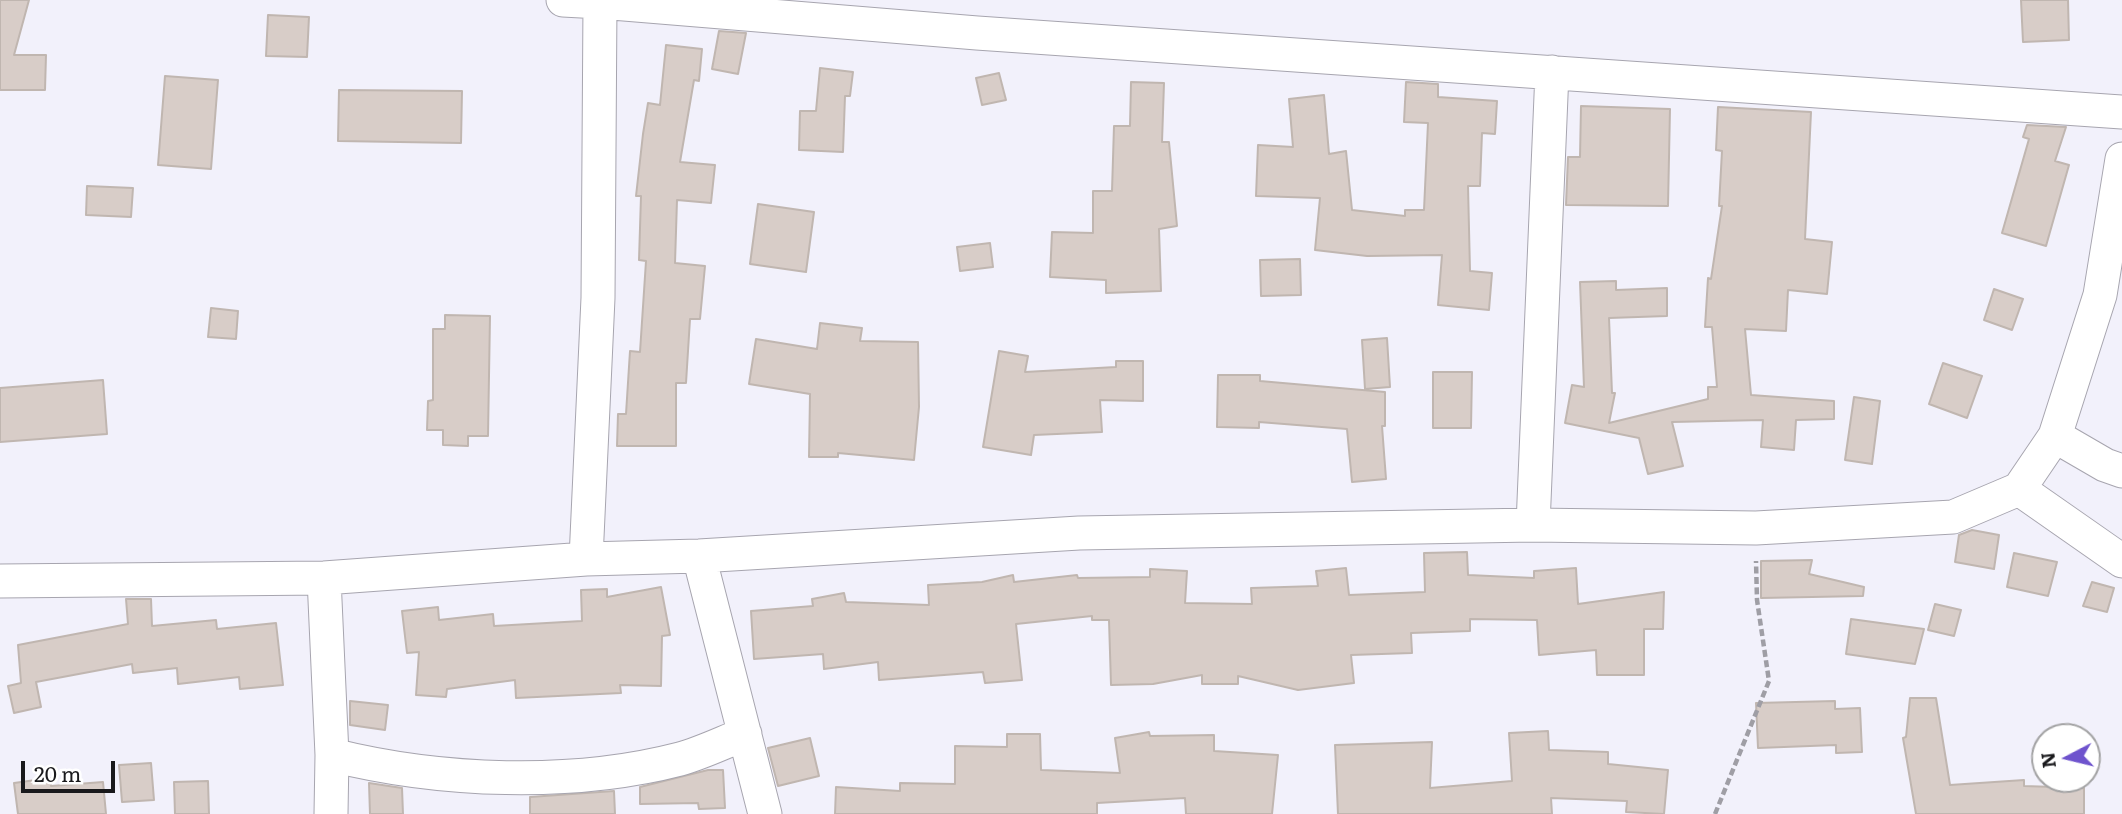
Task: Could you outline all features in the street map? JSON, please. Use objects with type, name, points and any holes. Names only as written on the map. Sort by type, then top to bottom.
[{"type":"street","points":[[563,0],[977,33],[2122,112]]},
{"type":"street","points":[[586,559],[598,298],[600,2]]},
{"type":"street","points":[[1533,525],[1552,72]]},
{"type":"street","points":[[0,582],[324,578],[586,559],[699,556],[1079,533],[1533,525],[1756,528],[1953,517],[2020,489],[2055,436],[2100,295],[2122,159]]},
{"type":"street","points":[[2055,436],[2105,465],[2122,471]]},
{"type":"street","points":[[2020,489],[2122,561]]},
{"type":"street","points":[[699,556],[765,814]]},
{"type":"street","points":[[324,578],[332,755],[331,814]]},
{"type":"street","points":[[332,755],[391,769],[447,775],[564,776],[681,758],[745,734]]},
{"type":"path","points":[[1715,814],[1769,681],[1757,600],[1756,528]]},
{"type":"building","points":[[0,0],[29,0],[14,55],[46,55],[45,90],[0,90]]},
{"type":"building","points":[[2021,0],[2068,0],[2069,40],[2023,42]]},
{"type":"building","points":[[268,15],[309,17],[307,57],[266,56]]},
{"type":"building","points":[[719,31],[746,33],[738,74],[712,69]]},
{"type":"building","points":[[666,45],[702,49],[699,81],[694,80],[680,162],[715,165],[711,203],[677,200],[675,263],[705,266],[700,319],[690,319],[686,383],[676,383],[676,446],[617,446],[618,414],[626,414],[630,351],[640,352],[646,261],[639,260],[641,196],[636,196],[643,134],[648,103],[660,105]]},
{"type":"building","points":[[820,68],[853,72],[850,96],[845,96],[843,152],[799,150],[800,111],[816,111]]},
{"type":"building","points":[[999,73],[1006,100],[982,105],[976,78]]},
{"type":"building","points":[[165,76],[218,80],[211,169],[158,165]]},
{"type":"building","points":[[1131,82],[1164,83],[1162,142],[1169,142],[1177,226],[1159,229],[1161,291],[1106,293],[1106,280],[1050,277],[1052,232],[1093,233],[1093,191],[1112,191],[1114,126],[1130,126]]},
{"type":"building","points":[[1406,82],[1438,84],[1438,97],[1497,101],[1495,134],[1482,133],[1480,186],[1468,186],[1470,271],[1492,273],[1489,310],[1438,305],[1442,255],[1367,256],[1315,250],[1320,198],[1256,196],[1258,145],[1293,147],[1289,99],[1324,95],[1329,154],[1346,151],[1352,210],[1405,216],[1405,210],[1424,210],[1428,123],[1404,122]]},
{"type":"building","points":[[339,90],[462,91],[461,143],[338,141]]},
{"type":"building","points":[[1581,106],[1670,109],[1668,206],[1566,205],[1568,157],[1580,157]]},
{"type":"building","points":[[1718,107],[1811,112],[1805,239],[1832,242],[1827,294],[1788,290],[1786,331],[1745,329],[1751,395],[1834,401],[1834,419],[1796,420],[1794,450],[1761,447],[1763,420],[1672,422],[1683,466],[1648,474],[1639,438],[1565,423],[1572,385],[1584,387],[1580,282],[1616,281],[1616,290],[1667,288],[1667,316],[1609,318],[1612,393],[1615,393],[1609,423],[1708,399],[1708,387],[1717,387],[1712,327],[1705,327],[1708,278],[1711,279],[1722,206],[1719,206],[1722,151],[1716,150]]},
{"type":"building","points":[[2027,125],[2066,127],[2055,161],[2069,165],[2046,246],[2002,233],[2029,139],[2023,137]]},
{"type":"building","points":[[87,186],[133,188],[131,217],[86,215]]},
{"type":"building","points":[[758,204],[814,212],[806,272],[750,264]]},
{"type":"building","points":[[990,243],[993,267],[960,271],[957,247]]},
{"type":"building","points":[[1300,259],[1301,295],[1261,296],[1260,260]]},
{"type":"building","points":[[1994,289],[2023,299],[2012,330],[1984,320]]},
{"type":"building","points":[[211,308],[238,311],[236,339],[208,337]]},
{"type":"building","points":[[445,315],[490,316],[488,436],[468,436],[468,446],[443,445],[443,430],[427,430],[428,401],[433,400],[433,329],[445,329]]},
{"type":"building","points":[[820,323],[862,328],[860,341],[918,342],[919,407],[914,460],[838,453],[838,457],[809,457],[810,394],[749,384],[756,339],[817,349]]},
{"type":"building","points":[[1387,338],[1390,387],[1365,389],[1362,340]]},
{"type":"building","points":[[999,351],[1028,356],[1025,372],[1116,367],[1116,361],[1143,361],[1143,401],[1100,400],[1102,432],[1034,435],[1031,455],[983,447]]},
{"type":"building","points":[[1943,363],[1982,376],[1967,418],[1929,404]]},
{"type":"building","points":[[1433,372],[1472,372],[1471,428],[1433,428]]},
{"type":"building","points":[[1218,375],[1260,375],[1260,381],[1385,392],[1385,426],[1382,426],[1386,479],[1352,482],[1347,429],[1259,422],[1259,428],[1217,427]]},
{"type":"building","points":[[103,380],[107,434],[0,442],[0,388]]},
{"type":"building","points":[[1854,397],[1880,401],[1872,464],[1845,460]]},
{"type":"building","points":[[1972,530],[1999,535],[1994,569],[1955,562],[1959,535]]},
{"type":"building","points":[[1467,552],[1468,575],[1534,578],[1534,571],[1576,568],[1578,604],[1664,592],[1663,629],[1644,629],[1644,675],[1597,675],[1596,650],[1539,655],[1537,620],[1470,619],[1470,631],[1411,633],[1412,653],[1351,655],[1354,683],[1298,690],[1238,676],[1238,684],[1202,684],[1202,675],[1153,684],[1111,685],[1109,620],[1092,620],[1092,616],[1016,624],[1022,680],[985,683],[983,672],[879,680],[878,662],[824,669],[823,654],[754,659],[751,611],[813,606],[812,599],[844,593],[846,602],[929,605],[928,585],[982,582],[1013,575],[1014,582],[1077,575],[1078,578],[1150,577],[1150,569],[1187,571],[1185,603],[1252,604],[1251,588],[1318,586],[1316,571],[1346,568],[1349,595],[1425,592],[1424,553]]},
{"type":"building","points":[[2014,553],[2057,562],[2048,596],[2007,587]]},
{"type":"building","points":[[1812,560],[1809,574],[1864,587],[1863,596],[1761,598],[1761,561]]},
{"type":"building","points":[[2092,582],[2114,588],[2107,612],[2083,606]]},
{"type":"building","points":[[661,587],[670,635],[662,636],[661,686],[620,685],[621,693],[516,698],[515,680],[447,689],[446,697],[416,695],[419,652],[407,653],[402,611],[438,607],[439,620],[493,614],[494,626],[582,621],[581,590],[607,589],[607,597]]},
{"type":"building","points":[[126,599],[151,599],[152,626],[216,620],[217,629],[276,623],[283,685],[240,689],[239,677],[178,684],[177,668],[133,673],[132,664],[36,682],[41,707],[14,713],[8,686],[21,683],[18,645],[128,624]]},
{"type":"building","points":[[1935,604],[1961,610],[1954,636],[1928,630]]},
{"type":"building","points":[[1851,619],[1924,629],[1915,664],[1846,654]]},
{"type":"building","points":[[1910,698],[1936,698],[1950,785],[2024,780],[2024,786],[2031,786],[2031,793],[2084,793],[2084,814],[1916,814],[1903,738],[1906,737]]},
{"type":"building","points":[[350,701],[388,705],[385,730],[350,725]]},
{"type":"building","points":[[1835,701],[1835,709],[1860,708],[1862,752],[1836,753],[1836,745],[1758,748],[1756,703]]},
{"type":"building","points":[[1548,731],[1549,750],[1608,752],[1608,764],[1668,770],[1664,814],[1626,812],[1627,801],[1551,798],[1552,814],[1338,814],[1335,745],[1432,742],[1430,788],[1512,781],[1509,733]]},
{"type":"building","points":[[1149,732],[1150,736],[1214,735],[1214,751],[1278,755],[1272,814],[1186,814],[1185,798],[1097,803],[1097,814],[835,814],[836,787],[900,791],[900,783],[955,784],[955,746],[1007,747],[1007,734],[1040,734],[1041,770],[1120,773],[1115,738]]},
{"type":"building","points":[[810,738],[819,776],[778,786],[768,748]]},
{"type":"building","points":[[151,763],[154,800],[122,802],[119,765]]},
{"type":"building","points":[[708,770],[723,770],[725,808],[699,809],[698,803],[640,804],[640,787]]},
{"type":"building","points":[[50,778],[51,786],[103,782],[106,814],[18,814],[14,783]]},
{"type":"building","points":[[208,781],[209,814],[175,814],[174,782]]},
{"type":"building","points":[[369,783],[402,788],[403,814],[370,814]]},
{"type":"building","points":[[614,791],[615,814],[530,814],[530,797]]}]
